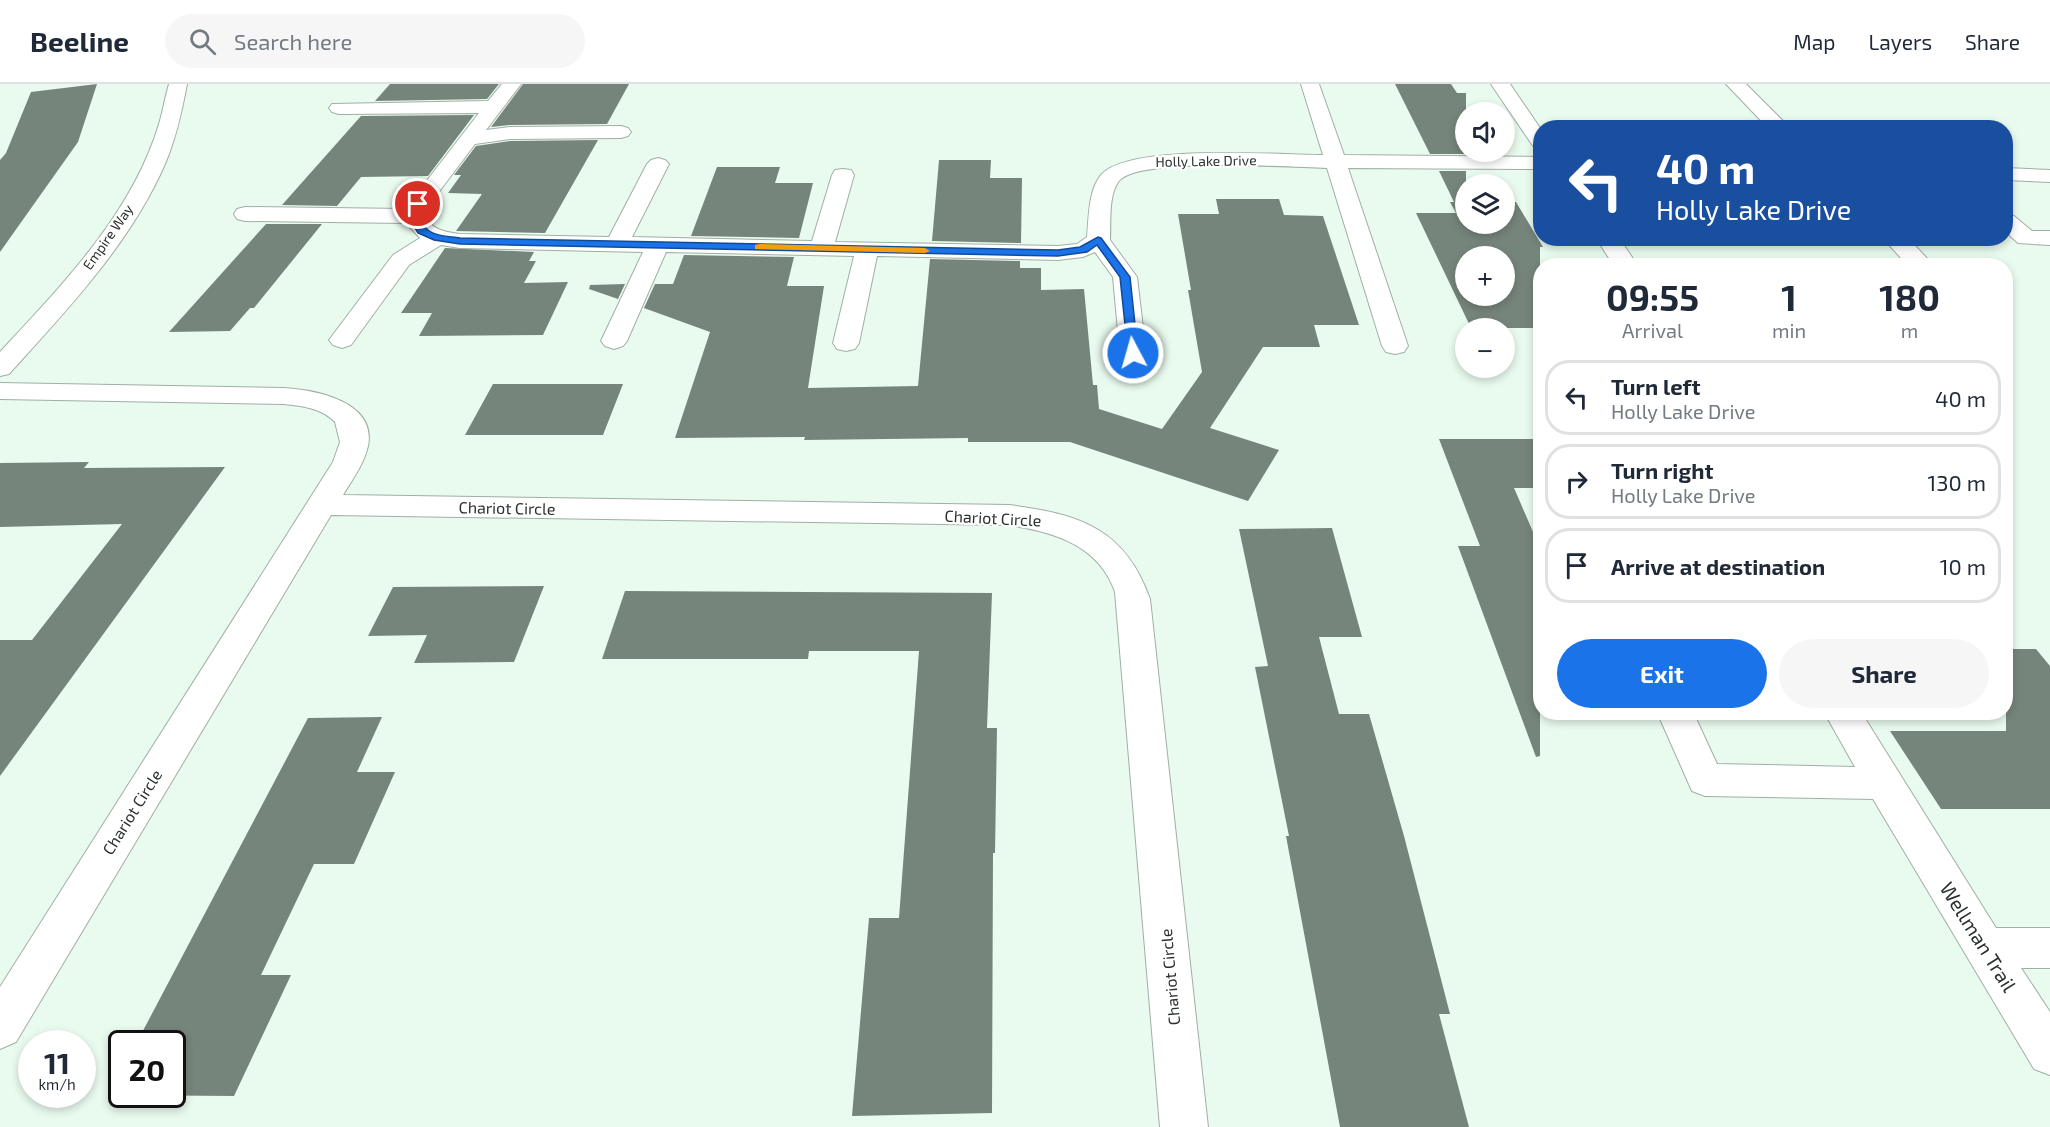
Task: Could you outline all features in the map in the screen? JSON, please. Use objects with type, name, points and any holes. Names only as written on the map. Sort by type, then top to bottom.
[{"type":"street","name":"Empire Way","points":[[0,368],[64,298],[112,235],[133,202],[163,146],[176,104],[178,84]]},
{"type":"street","points":[[413,216],[418,204],[512,84]]},
{"type":"street","points":[[1310,84],[1395,346]]},
{"type":"street","points":[[1500,84],[1533,132]]},
{"type":"street","points":[[1735,84],[1772,120]]},
{"type":"street","points":[[339,108],[494,107]]},
{"type":"street","points":[[469,140],[510,133],[621,132]]},
{"type":"street","name":"Holly Lake Drive","points":[[1098,240],[1102,190],[1107,179],[1119,170],[1136,163],[1168,160],[1533,163]]},
{"type":"street","points":[[617,244],[658,164]]},
{"type":"street","points":[[2013,174],[2050,176]]},
{"type":"street","points":[[821,249],[843,175]]},
{"type":"street","points":[[245,213],[413,216]]},
{"type":"street","points":[[413,216],[421,231],[437,238],[460,241],[1058,253],[1083,250],[1098,240],[1125,277],[1133,353]]},
{"type":"street","points":[[2013,227],[2026,238],[2050,238]]},
{"type":"street","points":[[342,340],[401,260],[437,238]]},
{"type":"street","points":[[614,341],[658,245]]},
{"type":"street","points":[[1902,246],[1914,258]]},
{"type":"street","points":[[846,343],[867,249]]},
{"type":"street","name":"Chariot Circle","points":[[0,391],[284,396],[312,399],[336,408],[350,422],[355,440],[348,462],[0,1027]]},
{"type":"street","name":"Chariot Circle","points":[[321,505],[1009,515],[1042,519],[1076,530],[1104,548],[1124,572],[1134,599],[1184,1127]]},
{"type":"street","points":[[1679,720],[1705,780],[1884,783]]},
{"type":"street","name":"Wellman Trail","points":[[1847,720],[1906,821],[2050,1053]]},
{"type":"street","points":[[1985,948],[2050,948]]},
{"type":"building","points":[[97,84],[78,142],[0,252],[0,160],[6,153],[31,92]]},
{"type":"building","points":[[390,84],[499,84],[487,99],[375,101]]},
{"type":"building","points":[[523,84],[629,84],[607,124],[491,127]]},
{"type":"building","points":[[1395,84],[1451,84],[1457,93],[1466,93],[1466,102],[1455,102],[1455,154],[1430,154]]},
{"type":"building","points":[[474,115],[428,176],[361,177],[337,206],[282,205],[361,116]]},
{"type":"building","points":[[598,140],[545,233],[456,231],[482,194],[448,193],[461,175],[454,175],[476,146],[510,141]]},
{"type":"building","points":[[939,160],[991,160],[990,178],[1022,178],[1021,243],[932,241]]},
{"type":"building","points":[[717,167],[780,167],[775,183],[813,183],[799,238],[691,236]]},
{"type":"building","points":[[1439,171],[1466,171],[1466,174],[1455,174],[1455,211],[1450,202],[1454,202]]},
{"type":"building","points":[[1216,199],[1279,199],[1284,215],[1323,216],[1359,325],[1314,325],[1320,347],[1263,347],[1210,428],[1279,450],[1248,501],[1070,442],[968,442],[968,438],[804,440],[805,437],[675,438],[710,332],[644,308],[655,284],[673,284],[684,255],[794,257],[787,286],[824,286],[808,388],[918,386],[930,259],[1020,261],[1020,268],[1041,268],[1041,290],[1084,289],[1093,385],[1097,385],[1099,409],[1162,429],[1202,372],[1178,214],[1219,214]]},
{"type":"building","points":[[1516,202],[1533,230],[1533,246],[1543,247],[1540,247],[1540,258],[1533,258],[1533,328],[1515,328],[1515,318],[1466,318],[1460,306],[1515,306],[1515,246],[1455,246],[1455,295],[1416,213],[1455,213],[1455,234],[1515,234]]},
{"type":"building","points":[[266,224],[322,224],[254,308],[250,308],[230,331],[169,332]]},
{"type":"building","points":[[445,248],[534,252],[529,261],[536,261],[524,283],[568,282],[543,335],[419,336],[432,313],[401,313]]},
{"type":"building","points":[[625,284],[618,299],[589,289],[590,285]]},
{"type":"building","points":[[493,384],[623,384],[603,435],[465,435]]},
{"type":"building","points":[[1439,439],[1533,439],[1533,488],[1514,488],[1533,532],[1533,720],[1540,720],[1540,756],[1536,757],[1458,546],[1480,546]]},
{"type":"building","points":[[89,462],[84,468],[225,467],[0,776],[0,640],[32,640],[122,524],[0,527],[0,463]]},
{"type":"building","points":[[1332,528],[1362,637],[1319,637],[1339,714],[1369,714],[1404,836],[1450,1014],[1439,1014],[1469,1127],[1340,1127],[1286,836],[1289,836],[1255,667],[1268,666],[1239,529]]},
{"type":"building","points":[[544,586],[514,662],[414,663],[427,635],[368,636],[393,587]]},
{"type":"building","points":[[625,591],[992,593],[987,728],[997,728],[995,853],[993,853],[992,1113],[852,1116],[869,918],[899,918],[919,651],[809,651],[808,659],[602,659]]},
{"type":"building","points":[[2013,649],[2036,649],[2050,666],[2050,809],[1941,809],[1890,731],[2006,731],[2006,720],[2013,720]]},
{"type":"building","points":[[382,717],[357,772],[395,772],[354,864],[314,864],[261,975],[291,975],[234,1096],[186,1096],[186,1030],[143,1030],[308,718]]},
{"type":"slow traffic","points":[[759,247],[925,251]]},
{"type":"route","points":[[418,204],[413,216],[421,231],[437,238],[460,241],[1058,253],[1083,250],[1098,240],[1125,277],[1133,353]]}]
